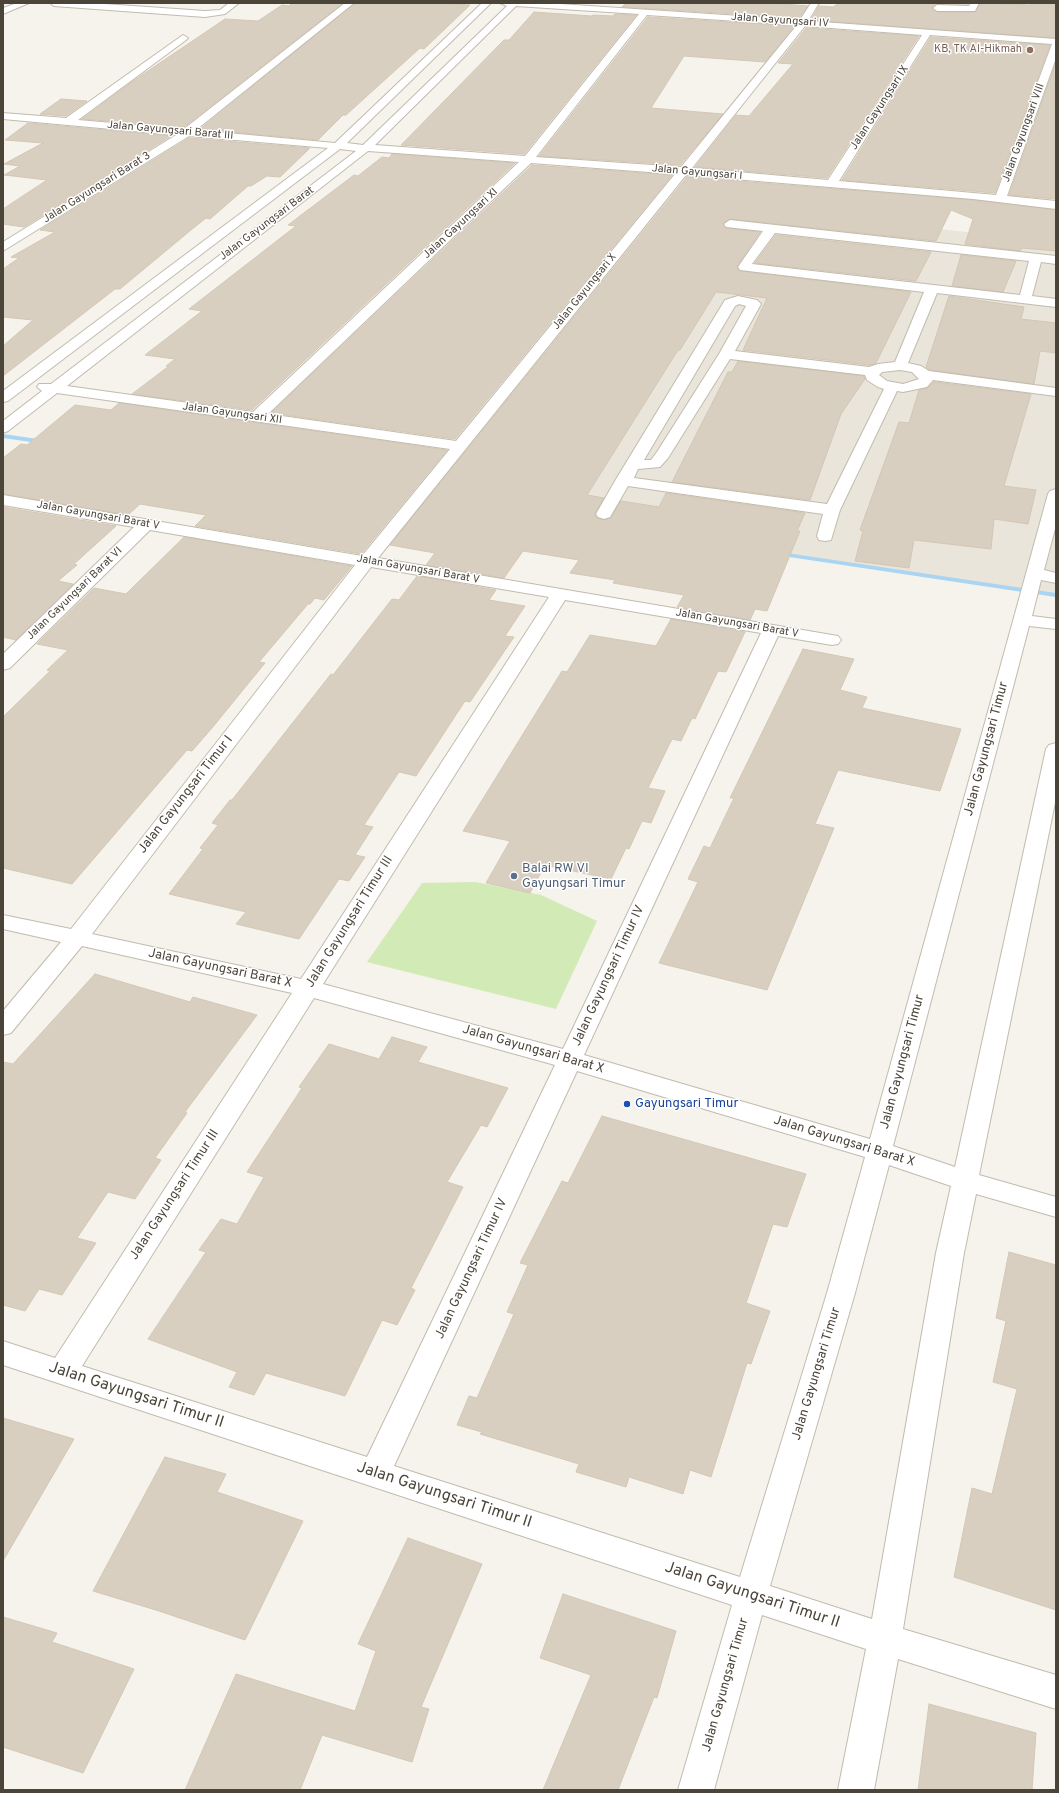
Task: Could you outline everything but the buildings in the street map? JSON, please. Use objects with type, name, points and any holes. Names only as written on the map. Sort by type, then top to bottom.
[{"type":"street","points":[[3,11],[25,3]]},
{"type":"street","points":[[54,3],[205,14],[222,12],[236,3]]},
{"type":"street","name":"Jalan Gayungsari Barat III","points":[[189,131],[350,3]]},
{"type":"street","name":"Jalan Gayungsari Barat","points":[[3,398],[338,146],[487,3]]},
{"type":"street","name":"Jalan Gayungsari Barat","points":[[4,427],[366,148],[511,3]]},
{"type":"street","name":"Jalan Gayungsari IV","points":[[511,3],[803,22],[1056,44]]},
{"type":"street","name":"Jalan Gayungsari X","points":[[366,561],[803,22],[815,3]]},
{"type":"street","points":[[937,8],[972,9],[975,3]]},
{"type":"street","name":"Jalan Gayungsari XI","points":[[257,417],[528,160],[645,12]]},
{"type":"street","name":"Jalan Gayungsari IX","points":[[831,184],[928,32]]},
{"type":"street","points":[[69,121],[183,38]]},
{"type":"street","name":"Jalan Gayungsari VIII","points":[[1000,199],[1056,44]]},
{"type":"street","name":"Jalan Gayungsari Barat III","points":[[3,116],[189,131],[338,146]]},
{"type":"street","name":"Jalan Gayungsari Barat 3","points":[[3,247],[189,131]]},
{"type":"street","name":"Jalan Gayungsari I","points":[[338,146],[683,171],[1056,205]]},
{"type":"street","points":[[730,224],[1056,260]]},
{"type":"street","points":[[771,228],[744,268],[1056,303]]},
{"type":"street","points":[[1025,300],[1036,257]]},
{"type":"street","points":[[900,366],[932,289]]},
{"type":"street","points":[[604,514],[730,303],[738,300],[749,301],[754,304],[726,354],[663,455],[655,464],[634,465]]},
{"type":"street","points":[[726,354],[872,372],[878,368],[900,366],[916,369],[925,375],[1056,392]]},
{"type":"street","points":[[872,372],[872,377],[876,381],[892,387],[914,387],[1056,406]]},
{"type":"street","points":[[914,387],[922,384],[926,380],[925,375]]},
{"type":"street","name":"Jalan Gayungsari XII","points":[[3,381],[460,446]]},
{"type":"street","points":[[825,536],[832,510],[892,387]]},
{"type":"street","points":[[623,481],[832,510]]},
{"type":"street","name":"Jalan Gayungsari Timur","points":[[696,1790],[751,1595],[841,1293],[1056,494]]},
{"type":"street","name":"Jalan Gayungsari Barat V","points":[[3,500],[832,640]]},
{"type":"street","name":"Jalan Gayungsari Barat VI","points":[[3,664],[147,524]]},
{"type":"street","name":"Jalan Gayungsari Timur I","points":[[3,1027],[77,937],[366,561]]},
{"type":"street","points":[[1034,578],[1056,578]]},
{"type":"street","name":"Jalan Gayungsari Timur III","points":[[62,1372],[560,594]]},
{"type":"street","points":[[1024,614],[1056,624]]},
{"type":"street","name":"Jalan Gayungsari Timur IV","points":[[376,1474],[772,630]]},
{"type":"street","points":[[856,1790],[885,1639],[950,1253],[1056,749]]},
{"type":"street","name":"Jalan Gayungsari Barat X","points":[[3,922],[308,988],[570,1060],[878,1151],[965,1181],[1056,1207]]},
{"type":"street","name":"Jalan Gayungsari Timur II","points":[[3,1353],[885,1639],[1056,1692]]},
{"type":"shaded area","points":[[721,207],[1056,241],[1056,597],[501,511]]},
{"type":"green space","points":[[475,882],[541,895],[597,921],[556,1009],[367,962],[422,883]]},
{"type":"waterway","points":[[3,436],[45,442]]},
{"type":"waterway","points":[[776,553],[1056,595]]},
{"type":"place","name":"KB, TK Al-Hikmah","points":[[1030,50]]},
{"type":"place","name":"Balai RW VI Gayungsari Timur","points":[[514,876]]},
{"type":"place","name":"Gayungsari Timur","points":[[627,1104]]}]
